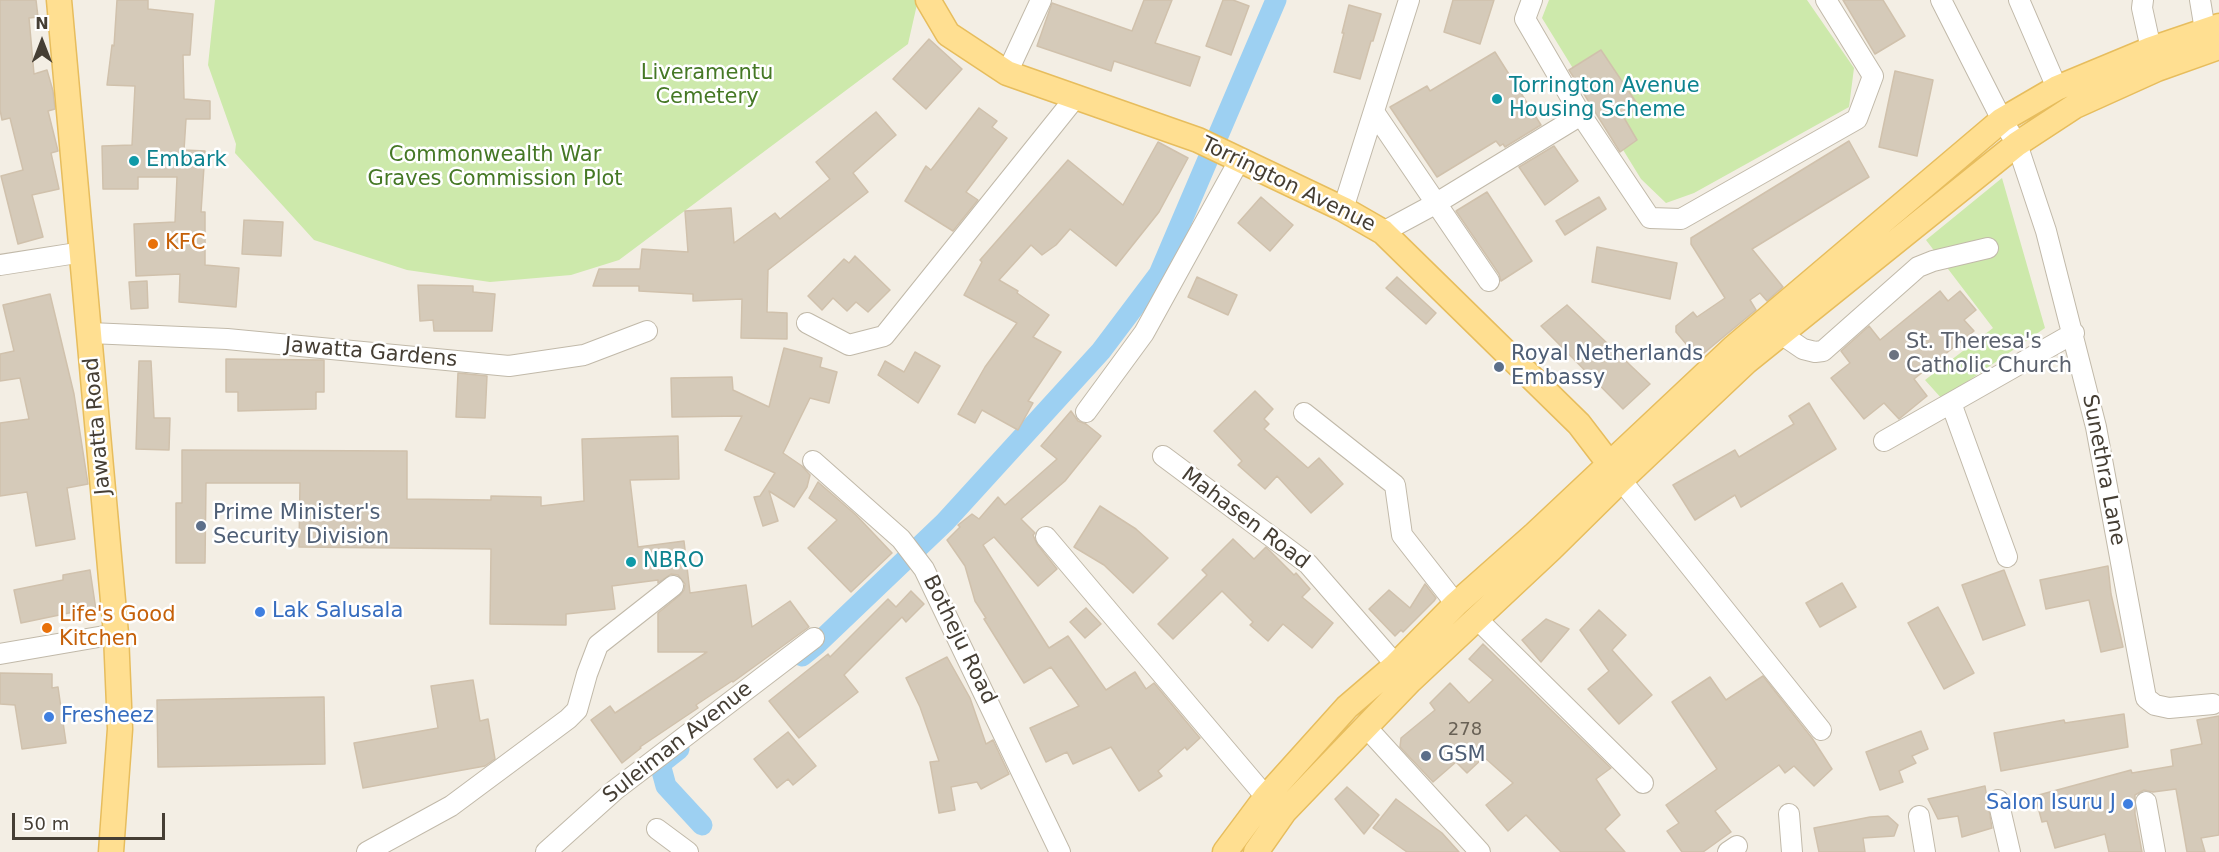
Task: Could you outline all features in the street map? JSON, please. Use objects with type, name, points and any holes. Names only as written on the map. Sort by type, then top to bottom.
[{"type":"main road","name":"Jawatta Road","points":[[59,0],[116,634],[120,729],[111,852]]},
{"type":"main road","name":"Torrington Avenue","points":[[928,0],[948,34],[1007,73],[1198,140],[1343,209],[1383,232],[1579,424],[1615,472]]},
{"type":"main road","points":[[1256,852],[1284,812],[1410,681],[1477,620],[1733,348],[2002,120],[2057,88],[2151,49],[2214,34]]},
{"type":"main road","points":[[1226,852],[1266,797],[1347,707],[1396,665],[1456,604],[1535,534],[1615,472],[1780,334],[2017,144],[2074,106],[2157,69],[2214,34]]},
{"type":"street","points":[[1007,73],[1041,0]]},
{"type":"street","points":[[1343,209],[1409,0]]},
{"type":"street","points":[[1532,0],[1525,19],[1581,115],[1650,218],[1681,219],[1857,119],[1873,76],[1826,0]]},
{"type":"street","name":"Sunethra Lane","points":[[1941,0],[2002,120],[2017,144],[2046,231],[2074,333],[2096,427],[2146,698],[2155,705],[2169,708],[2213,704]]},
{"type":"street","points":[[2019,0],[2057,88]]},
{"type":"street","points":[[2143,0],[2142,8],[2151,49]]},
{"type":"street","points":[[2200,0],[2214,34]]},
{"type":"street","points":[[807,322],[849,345],[884,336],[1075,98]]},
{"type":"street","points":[[1374,112],[1489,281]]},
{"type":"street","points":[[1383,232],[1435,204],[1581,115]]},
{"type":"street","points":[[1086,412],[1144,333],[1240,159]]},
{"type":"street","points":[[1780,334],[1803,350],[1823,351],[1918,267],[1933,261],[1988,248]]},
{"type":"street","points":[[0,265],[83,252]]},
{"type":"street","name":"Jawatta Gardens","points":[[90,333],[227,339],[509,366],[584,355],[646,331]]},
{"type":"street","points":[[1884,441],[2074,333]]},
{"type":"street","points":[[1951,403],[2007,557]]},
{"type":"street","points":[[1304,413],[1395,485],[1402,535],[1456,604]]},
{"type":"street","name":"Mahasen Road","points":[[1163,456],[1308,564],[1396,665]]},
{"type":"street","name":"Botheju Road","points":[[813,461],[900,538],[924,568],[1060,852]]},
{"type":"street","points":[[1615,472],[1821,730]]},
{"type":"street","points":[[1046,537],[1266,797]]},
{"type":"street","points":[[367,852],[451,806],[568,719],[576,710],[598,645],[673,586]]},
{"type":"street","points":[[1477,620],[1643,783]]},
{"type":"street","points":[[0,654],[116,634]]},
{"type":"street","name":"Suleiman Avenue","points":[[546,852],[615,790],[814,638]]},
{"type":"street","points":[[1366,727],[1480,852]]},
{"type":"street","points":[[1998,800],[2010,852]]},
{"type":"street","points":[[2146,802],[2155,852]]},
{"type":"street","points":[[1789,814],[1792,852]]},
{"type":"street","points":[[1919,816],[1925,852]]},
{"type":"street","points":[[2161,825],[2166,852]]},
{"type":"street","points":[[657,829],[688,852]]},
{"type":"green space","points":[[215,0],[918,0],[908,44],[619,260],[571,275],[490,282],[407,270],[314,240],[235,153],[236,144],[208,65]]},
{"type":"green space","points":[[1549,0],[1807,0],[1854,68],[1849,107],[1694,193],[1666,203],[1641,179],[1542,18]]},
{"type":"green space","points":[[2002,178],[2045,328],[1942,399],[1925,380],[1993,328],[1926,240]]},
{"type":"building","points":[[0,0],[36,0],[38,17],[29,18],[34,74],[47,70],[55,109],[48,111],[58,151],[51,153],[59,189],[32,195],[43,237],[18,244],[1,176],[23,170],[10,118],[2,120],[0,110]]},
{"type":"building","points":[[117,0],[148,0],[148,9],[193,14],[190,55],[183,55],[184,99],[210,101],[210,119],[186,119],[184,150],[205,151],[201,212],[205,212],[205,265],[239,268],[236,307],[179,302],[180,274],[136,276],[134,224],[175,222],[177,177],[138,177],[138,189],[103,189],[102,146],[132,145],[135,86],[107,85],[112,45],[114,46]]},
{"type":"building","points":[[1144,0],[1172,0],[1155,43],[1200,57],[1190,86],[1114,61],[1111,71],[1037,46],[1052,3],[1132,31]]},
{"type":"building","points":[[1223,0],[1233,0],[1249,6],[1231,55],[1206,46]]},
{"type":"building","name":"Torrington Avenue Housing Scheme","points":[[1453,0],[1494,0],[1480,44],[1444,32]]},
{"type":"building","points":[[1843,0],[1883,0],[1905,36],[1875,54]]},
{"type":"building","points":[[1349,5],[1381,14],[1360,79],[1334,72]]},
{"type":"building","points":[[929,39],[962,69],[926,109],[893,79]]},
{"type":"building","name":"Torrington Avenue Housing Scheme","points":[[1601,50],[1640,108],[1623,116],[1637,140],[1620,152],[1569,70]]},
{"type":"building","points":[[1495,52],[1541,125],[1505,147],[1503,144],[1500,146],[1496,141],[1437,177],[1390,107],[1427,86],[1430,91]]},
{"type":"building","points":[[1895,71],[1933,80],[1917,156],[1879,147]]},
{"type":"building","points":[[979,108],[997,121],[992,127],[1007,138],[966,192],[978,200],[953,231],[905,201],[926,166],[931,170]]},
{"type":"building","points":[[876,112],[896,135],[853,173],[868,192],[768,270],[767,312],[787,313],[787,339],[741,338],[742,299],[693,301],[693,294],[639,291],[639,286],[593,286],[599,269],[640,269],[642,249],[688,252],[685,211],[731,208],[734,243],[775,213],[780,219],[830,179],[816,162]]},
{"type":"building","points":[[1849,141],[1869,177],[1752,249],[1783,287],[1767,301],[1760,293],[1750,300],[1756,310],[1698,358],[1676,332],[1676,326],[1693,312],[1697,317],[1725,298],[1691,244],[1691,238]]},
{"type":"building","points":[[1158,142],[1188,158],[1159,212],[1116,266],[1070,229],[1056,245],[1042,255],[1031,245],[999,280],[1018,291],[1017,293],[1049,315],[1033,337],[1061,352],[1028,401],[1033,403],[1018,430],[982,410],[975,423],[958,414],[985,367],[1017,323],[964,295],[982,262],[980,260],[1068,160],[1123,205]]},
{"type":"building","points":[[1554,146],[1578,181],[1545,205],[1519,167]]},
{"type":"building","points":[[1487,192],[1532,261],[1501,281],[1499,274],[1456,211]]},
{"type":"building","points":[[1261,197],[1293,225],[1270,251],[1238,223]]},
{"type":"building","points":[[1599,197],[1606,209],[1565,235],[1556,221]]},
{"type":"building","points":[[244,220],[283,222],[281,256],[242,254]]},
{"type":"building","points":[[1597,247],[1677,263],[1670,299],[1592,282]]},
{"type":"building","points":[[855,256],[890,290],[868,312],[856,302],[847,311],[833,298],[822,310],[808,296],[844,259],[849,263]]},
{"type":"building","points":[[1197,277],[1237,295],[1228,315],[1188,297]]},
{"type":"building","points":[[1397,277],[1436,313],[1426,324],[1386,288]]},
{"type":"building","points":[[147,281],[148,308],[131,309],[129,282]]},
{"type":"building","points":[[418,285],[473,286],[473,292],[495,294],[492,331],[434,331],[433,320],[420,321]]},
{"type":"building","name":"St. Theresa's Catholic Church","points":[[1940,291],[1948,301],[1960,291],[1976,310],[1964,320],[1974,331],[1914,379],[1927,396],[1899,419],[1884,403],[1864,419],[1831,378],[1850,363],[1841,351],[1869,326],[1880,340]]},
{"type":"building","points":[[50,294],[74,394],[88,484],[67,488],[75,539],[36,546],[27,492],[0,496],[0,423],[29,419],[20,378],[0,381],[0,354],[14,351],[3,305]]},
{"type":"building","points":[[1567,305],[1650,384],[1623,409],[1541,326]]},
{"type":"building","points":[[784,348],[822,358],[820,367],[837,372],[829,403],[810,398],[783,453],[802,466],[810,475],[807,487],[794,507],[769,491],[778,521],[763,526],[754,497],[760,496],[775,473],[725,450],[742,416],[672,417],[671,378],[732,377],[733,390],[769,407]]},
{"type":"building","points":[[915,352],[940,366],[918,403],[878,375],[885,361],[904,372]]},
{"type":"building","points":[[226,359],[324,360],[324,392],[316,392],[316,409],[238,411],[238,392],[226,392]]},
{"type":"building","points":[[139,361],[151,361],[154,418],[170,418],[169,450],[136,449]]},
{"type":"building","points":[[458,373],[487,376],[485,418],[456,417]]},
{"type":"building","points":[[1255,391],[1273,409],[1264,419],[1269,424],[1264,429],[1308,468],[1319,458],[1343,484],[1311,513],[1277,476],[1265,489],[1238,465],[1242,461],[1214,431]]},
{"type":"building","points":[[1809,403],[1836,449],[1741,507],[1735,495],[1695,520],[1673,485],[1735,450],[1739,457],[1794,424],[1789,416]]},
{"type":"building","points":[[1071,411],[1078,421],[1086,424],[1101,436],[1065,481],[1021,519],[1035,533],[1033,535],[1037,544],[1057,569],[1038,586],[994,537],[983,545],[1049,648],[1068,636],[1106,690],[1135,672],[1146,689],[1154,683],[1200,738],[1187,750],[1185,747],[1158,771],[1162,776],[1139,791],[1111,747],[1073,764],[1067,752],[1046,762],[1030,728],[1079,706],[1051,667],[1024,683],[984,619],[986,618],[975,601],[965,566],[947,540],[960,527],[958,525],[972,514],[979,519],[998,497],[1005,505],[1057,459],[1041,446]]},
{"type":"building","points":[[678,436],[679,479],[630,480],[638,547],[684,541],[690,593],[746,585],[752,627],[790,601],[809,627],[733,682],[696,705],[698,708],[640,747],[622,763],[591,720],[610,706],[615,713],[707,652],[658,652],[658,613],[684,590],[685,584],[678,575],[671,574],[658,583],[658,580],[612,586],[615,609],[566,614],[566,625],[490,624],[491,549],[299,547],[300,483],[206,483],[205,563],[176,563],[176,503],[182,503],[182,450],[407,451],[407,499],[491,500],[491,496],[541,497],[541,506],[584,501],[582,439]]},
{"type":"building","points":[[818,482],[856,515],[892,553],[851,592],[808,548],[837,520],[809,498]]},
{"type":"building","points":[[1100,506],[1136,529],[1168,558],[1133,593],[1104,565],[1074,547]]},
{"type":"building","points":[[1233,539],[1254,559],[1266,547],[1294,575],[1296,573],[1310,589],[1302,597],[1333,623],[1312,648],[1283,624],[1268,641],[1250,625],[1253,622],[1222,591],[1173,639],[1158,624],[1207,575],[1202,570]]},
{"type":"building","points":[[2108,566],[2111,594],[2123,647],[2101,652],[2089,600],[2046,609],[2040,580]]},
{"type":"building","points":[[90,570],[96,610],[21,623],[14,590],[63,580],[63,575]]},
{"type":"building","points":[[2004,570],[2025,625],[1983,640],[1962,585]]},
{"type":"building","points":[[1842,583],[1856,607],[1820,627],[1806,603]]},
{"type":"building","points":[[1425,584],[1436,598],[1403,632],[1401,630],[1395,636],[1369,609],[1389,590],[1410,608]]},
{"type":"building","points":[[911,591],[924,604],[906,622],[902,617],[844,675],[858,692],[799,738],[769,701],[828,654],[830,657],[888,599],[896,607]]},
{"type":"building","points":[[1938,607],[1974,673],[1944,689],[1908,623]]},
{"type":"building","points":[[1086,608],[1101,624],[1085,638],[1070,622]]},
{"type":"building","points":[[1599,610],[1626,635],[1612,650],[1652,695],[1619,724],[1588,689],[1609,671],[1580,630]]},
{"type":"building","points":[[1546,619],[1569,629],[1541,662],[1522,640]]},
{"type":"building","points":[[1483,644],[1611,768],[1596,779],[1620,815],[1605,829],[1625,852],[1561,852],[1526,815],[1508,831],[1486,805],[1513,783],[1484,757],[1467,773],[1456,762],[1433,782],[1400,747],[1401,738],[1435,710],[1430,703],[1450,683],[1469,703],[1493,680],[1469,659]]},
{"type":"building","points":[[947,657],[970,698],[986,744],[993,740],[1009,774],[981,789],[977,782],[951,787],[955,810],[939,813],[930,762],[939,761],[920,707],[906,678]]},
{"type":"building","points":[[0,673],[52,674],[52,688],[58,687],[66,743],[22,749],[15,705],[0,704]]},
{"type":"building","points":[[1763,676],[1812,738],[1832,769],[1814,786],[1794,766],[1785,773],[1779,765],[1715,811],[1731,832],[1703,852],[1682,852],[1667,831],[1679,823],[1666,805],[1717,769],[1672,702],[1710,677],[1726,700]]},
{"type":"building","points":[[473,680],[480,721],[488,719],[495,759],[485,766],[363,788],[354,743],[438,728],[431,686]]},
{"type":"building","points":[[324,697],[325,764],[158,767],[157,700]]},
{"type":"building","points":[[2124,714],[2128,747],[2001,771],[1994,733],[2064,720],[2065,723]]},
{"type":"building","points":[[2219,716],[2219,835],[2201,838],[2205,852],[2187,852],[2176,789],[2153,792],[2144,790],[2135,795],[2135,814],[2142,852],[2109,852],[2105,834],[2055,848],[2047,821],[2042,822],[2035,796],[2131,770],[2132,773],[2173,766],[2171,750],[2202,744],[2197,720]]},
{"type":"building","points":[[1921,731],[1928,749],[1912,756],[1916,763],[1899,771],[1903,782],[1880,790],[1866,752]]},
{"type":"building","points":[[788,732],[816,766],[793,785],[788,779],[777,788],[754,759]]},
{"type":"building","points":[[1985,786],[1992,828],[1962,837],[1958,816],[1938,819],[1928,799]]},
{"type":"building","points":[[1347,787],[1379,815],[1364,834],[1335,799]]},
{"type":"building","points":[[1396,799],[1442,833],[1459,852],[1407,852],[1373,828]]},
{"type":"building","points":[[1888,816],[1898,825],[1894,836],[1863,838],[1865,852],[1819,852],[1814,828],[1870,817]]},
{"type":"waterway","points":[[802,656],[945,522],[1101,351],[1159,274],[1276,0]]},
{"type":"waterway","points":[[679,749],[660,764],[666,786],[702,825]]},
{"type":"place","name":"Torrington Avenue Housing Scheme","points":[[1497,99]]},
{"type":"place","name":"Embark","points":[[134,161]]},
{"type":"place","name":"KFC","points":[[153,244]]},
{"type":"place","name":"St. Theresa's Catholic Church","points":[[1894,355]]},
{"type":"place","name":"Royal Netherlands Embassy","points":[[1499,367]]},
{"type":"place","name":"Prime Minister's Security Division","points":[[201,526]]},
{"type":"place","name":"NBRO","points":[[631,562]]},
{"type":"place","name":"Lak Salusala","points":[[260,612]]},
{"type":"place","name":"Life's Good Kitchen","points":[[47,628]]},
{"type":"place","name":"Fresheez","points":[[49,717]]},
{"type":"place","name":"GSM","points":[[1426,756]]},
{"type":"place","name":"Salon Isuru J","points":[[2128,804]]},
{"type":"park label","name":"Liveramentu Cemetery","points":[[707,86]]},
{"type":"park label","name":"Commonwealth War Graves Commission Plot","points":[[495,168]]}]
